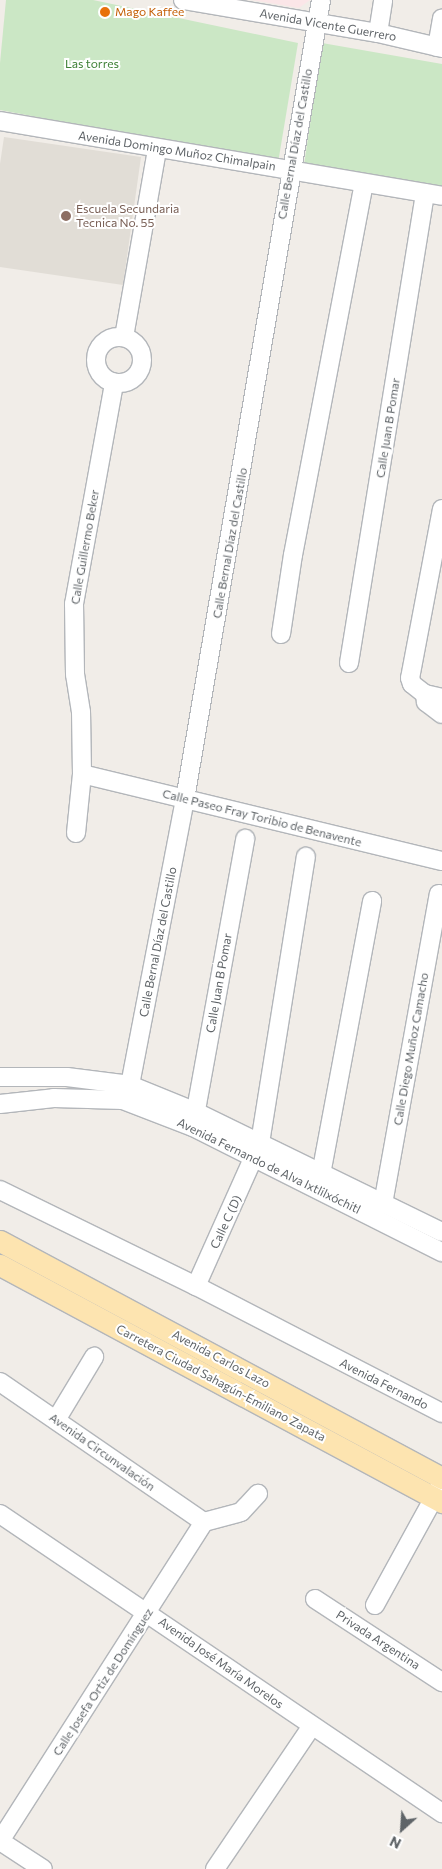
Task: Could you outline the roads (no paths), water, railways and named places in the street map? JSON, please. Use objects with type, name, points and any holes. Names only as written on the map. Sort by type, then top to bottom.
[{"type":"main road","name":"Avenida Carlos Lazo","points":[[0,1241],[442,1478]]},
{"type":"main road","name":"Carretera Ciudad Sahagún-Emiliano Zapata","points":[[0,1265],[439,1495]]},
{"type":"street","name":"Avenida Vicente Guerrero","points":[[183,0],[378,33],[439,48]]},
{"type":"street","name":"Calle Bernal Díaz del Castillo","points":[[126,1093],[185,800],[226,569],[290,169],[320,0]]},
{"type":"street","points":[[378,33],[383,0]]},
{"type":"street","points":[[439,48],[442,18]]},
{"type":"street","name":"Avenida Domingo Muñoz Chimalpain","points":[[0,121],[442,196]]},
{"type":"street","points":[[124,337],[157,149]]},
{"type":"street","points":[[282,634],[293,555],[364,184]]},
{"type":"street","name":"Calle Juan B Pomar","points":[[349,663],[424,193]]},
{"type":"street","points":[[124,337],[138,347],[142,365],[132,380],[114,383],[100,373],[96,355],[106,341],[124,337]]},
{"type":"street","name":"Calle Guillermo Beker","points":[[76,833],[82,774],[81,712],[74,674],[74,604],[114,383]]},
{"type":"street","points":[[442,510],[410,678],[412,684],[424,694],[442,698]]},
{"type":"street","points":[[424,694],[426,702],[442,714]]},
{"type":"street","name":"Calle Paseo Fray Toribio de Benavente","points":[[82,774],[442,861]]},
{"type":"street","name":"Calle Juan B Pomar","points":[[195,1119],[245,839]]},
{"type":"street","points":[[257,1150],[306,857]]},
{"type":"street","name":"Calle Diego Muñoz Camacho","points":[[383,1204],[439,894]]},
{"type":"street","points":[[320,1182],[372,901]]},
{"type":"street","name":"Avenida Fernando de Alva Ixtlilxóchitl","points":[[0,1077],[67,1078],[126,1093],[195,1119],[320,1182],[442,1252]]},
{"type":"street","name":"Avenida Fernando de Alva Ixtlilxóchitl","points":[[0,1104],[126,1093]]},
{"type":"street","name":"Calle C (D)","points":[[196,1286],[257,1150]]},
{"type":"street","name":"Avenida Fernando de Alva Ixtlilxóchitl","points":[[320,1182],[383,1204],[442,1232]]},
{"type":"street","name":"Avenida Fernando","points":[[0,1190],[196,1286],[442,1413]]},
{"type":"street","points":[[56,1420],[94,1357]]},
{"type":"street","name":"Avenida Circunvalación","points":[[0,1382],[204,1522]]},
{"type":"street","points":[[204,1522],[241,1512],[258,1494]]},
{"type":"street","points":[[376,1605],[439,1495]]},
{"type":"street","name":"Avenida José María Morelos","points":[[0,1514],[149,1612],[312,1726],[442,1813]]},
{"type":"street","name":"Calle Josefa Ortiz de Domínguez","points":[[0,1841],[149,1612],[204,1522]]},
{"type":"street","name":"Privada Argentina","points":[[315,1598],[442,1682]]},
{"type":"street","points":[[215,1869],[312,1726]]},
{"type":"street","points":[[0,1841],[43,1869]]},
{"type":"place","name":"Mago Kaffee","points":[[105,12]]},
{"type":"place","name":"Escuela Secundaria Tecnica No. 55","points":[[66,216]]},
{"type":"park label","name":"Las torres","points":[[92,64]]}]
